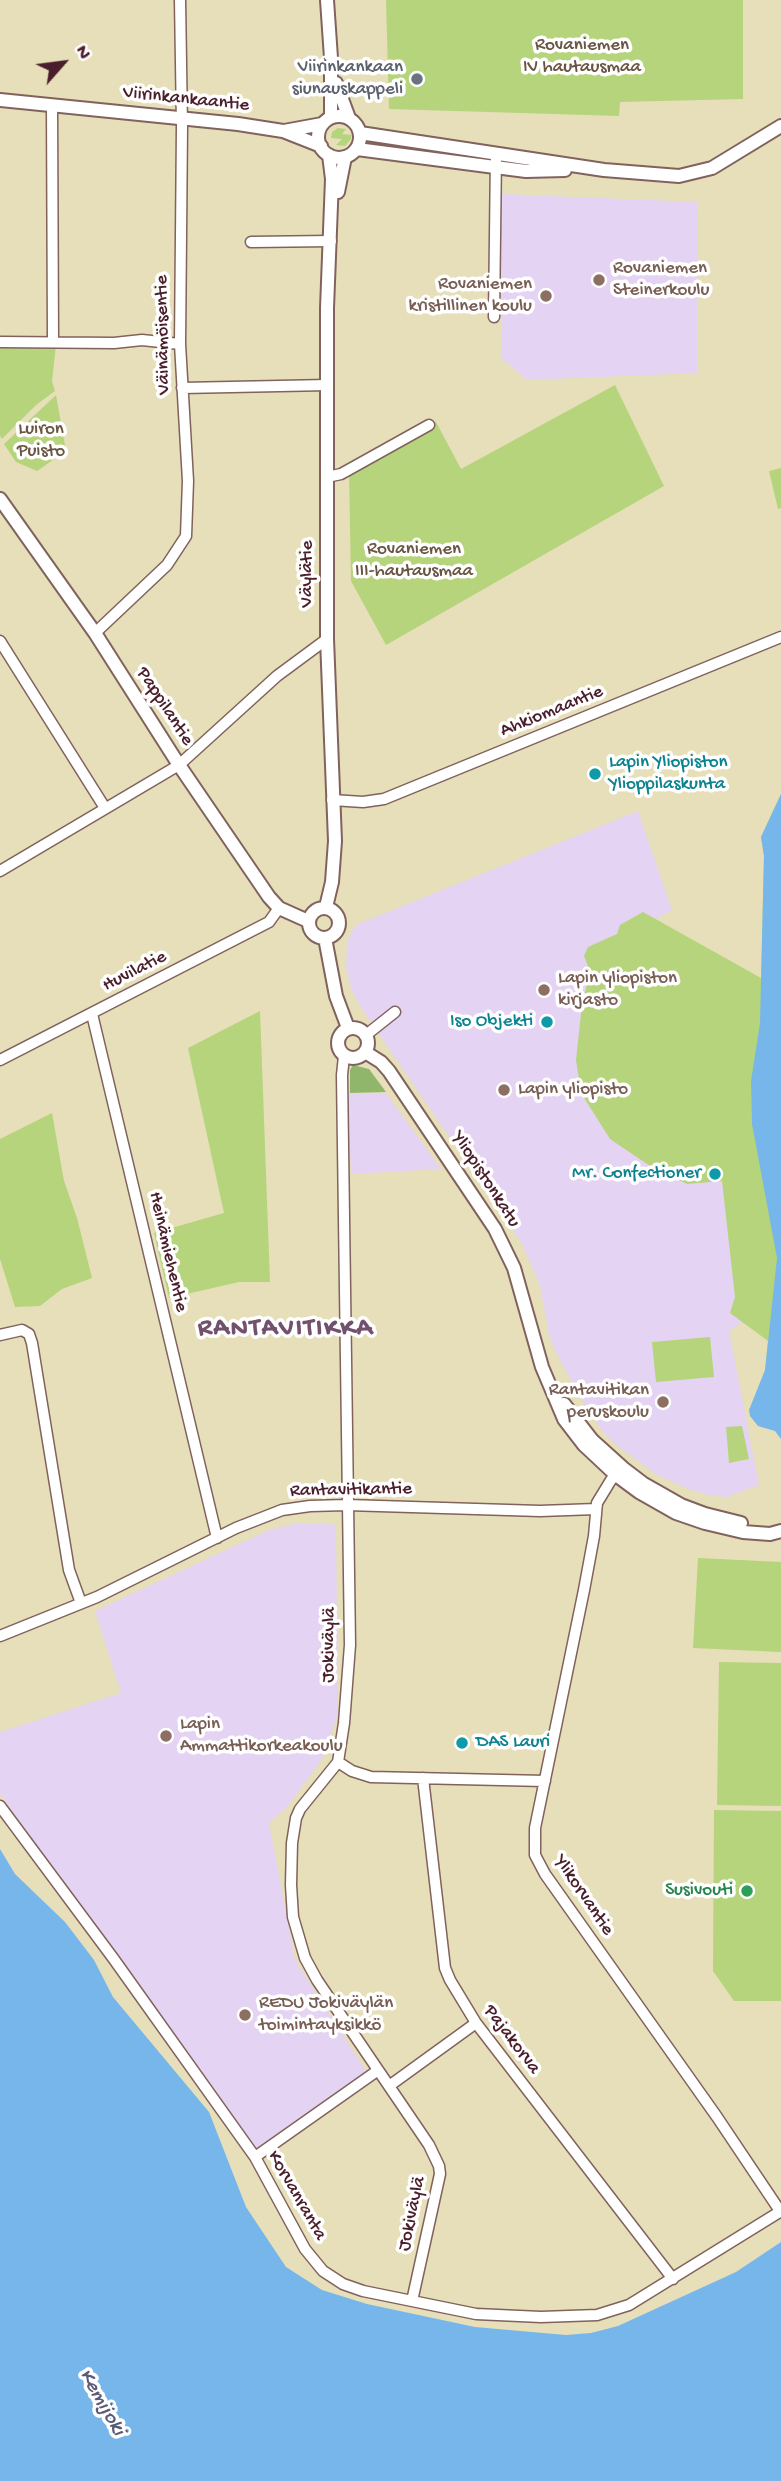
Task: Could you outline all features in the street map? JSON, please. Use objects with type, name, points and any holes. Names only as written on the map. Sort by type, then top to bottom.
[{"type":"street","name":"Väinämöisentie","points":[[94,633],[167,565],[186,536],[188,481],[180,344],[180,0]]},
{"type":"street","points":[[327,0],[331,58],[337,87],[349,118]]},
{"type":"street","points":[[331,58],[326,121],[319,133],[325,151],[345,157],[357,149],[496,161]]},
{"type":"street","name":"Viirinkankaantie","points":[[0,100],[181,117],[283,131],[325,151]]},
{"type":"street","points":[[52,105],[53,340]]},
{"type":"street","points":[[326,121],[337,116],[349,118],[354,122],[360,133],[357,149]]},
{"type":"street","name":"Viirinkankaantie","points":[[283,131],[326,121]]},
{"type":"street","points":[[360,133],[496,161],[526,171],[604,170],[679,176],[712,168],[780,129]]},
{"type":"street","name":"Väylätie","points":[[325,151],[332,179],[327,308],[327,639],[335,841],[332,882],[326,907]]},
{"type":"street","name":"Väylätie","points":[[331,241],[345,157]]},
{"type":"street","points":[[494,317],[496,161]]},
{"type":"street","points":[[251,242],[331,241]]},
{"type":"street","points":[[0,342],[53,340],[114,343],[142,340],[180,344]]},
{"type":"street","points":[[182,388],[328,385]]},
{"type":"street","points":[[327,477],[341,474],[429,425]]},
{"type":"street","name":"Pappilantie","points":[[0,499],[94,633],[269,897],[279,908],[308,921]]},
{"type":"street","name":"Ahkiomaantie","points":[[332,800],[351,803],[384,799],[781,637]]},
{"type":"street","points":[[0,871],[179,765],[277,676],[327,639]]},
{"type":"street","points":[[0,641],[105,808]]},
{"type":"street","points":[[326,907],[338,916],[339,926],[334,934],[325,938],[311,931],[308,921],[317,909],[326,907]]},
{"type":"street","name":"Huvilatie","points":[[0,1060],[269,922],[279,908]]},
{"type":"street","points":[[325,938],[336,996],[348,1028]]},
{"type":"street","points":[[366,1035],[395,1012]]},
{"type":"street","name":"Heinämiehentie","points":[[92,1014],[216,1538]]},
{"type":"street","points":[[348,1028],[358,1028],[366,1035],[368,1044],[365,1052],[353,1059],[344,1056],[338,1048],[338,1038],[348,1028]]},
{"type":"street","name":"Yliopistonkatu","points":[[365,1052],[389,1071],[495,1229],[514,1268],[542,1367],[552,1389],[592,1440],[639,1492],[676,1513],[705,1524],[743,1532],[770,1534],[780,1531]]},
{"type":"street","name":"Jokiväylä","points":[[344,1056],[342,1075],[350,1645],[338,1762],[300,1809],[296,1818],[291,1866],[293,1917],[305,1958],[317,1980],[434,2154],[440,2174],[412,2301]]},
{"type":"street","points":[[0,1335],[22,1331],[29,1334],[32,1343],[69,1570],[81,1603]]},
{"type":"street","points":[[596,1509],[600,1496],[619,1471]]},
{"type":"street","name":"Rantavitikantie","points":[[0,1636],[81,1603],[216,1538],[282,1510],[347,1505],[540,1511],[596,1509]]},
{"type":"street","name":"Ylikorvantie","points":[[596,1509],[588,1572],[534,1837],[535,1855],[540,1866],[781,2211]]},
{"type":"street","points":[[338,1762],[364,1775],[545,1781]]},
{"type":"street","name":"Pajakorva","points":[[423,1778],[445,1968],[450,1980],[475,2023],[673,2280]]},
{"type":"street","name":"Korvanranta","points":[[0,1806],[255,2157],[305,2249],[323,2271],[343,2284],[363,2291],[476,2314],[541,2317],[597,2315],[629,2305],[781,2211]]},
{"type":"street","points":[[389,2086],[475,2023]]},
{"type":"street","points":[[255,2157],[377,2071]]},
{"type":"shaded area","name":"Rovaniemen Steinerkoulu","points":[[501,194],[698,202],[697,373],[527,380],[501,358]]},
{"type":"shaded area","name":"Lapin yliopisto","points":[[638,811],[672,910],[597,950],[727,1174],[746,1320],[729,1331],[759,1485],[726,1497],[688,1489],[656,1474],[620,1448],[604,1433],[591,1415],[555,1350],[549,1335],[540,1285],[521,1242],[360,1006],[351,989],[346,967],[347,944],[351,932],[358,924]]},
{"type":"shaded area","points":[[386,1093],[441,1169],[351,1174],[348,1094]]},
{"type":"shaded area","name":"Lapin Ammattikorkeakoulu","points":[[294,1524],[336,1525],[338,1714],[321,1761],[287,1807],[269,1823],[295,1960],[366,2071],[255,2149],[0,1794],[0,1732],[121,1693],[95,1611],[269,1530]]},
{"type":"green space","name":"Rovaniemen IV hautausmaa","points":[[386,0],[743,0],[743,99],[620,102],[619,116],[389,109]]},
{"type":"green space","points":[[338,128],[346,129],[342,134],[351,135],[345,146],[336,145],[342,139],[331,138],[332,132]]},
{"type":"green space","points":[[56,345],[52,381],[55,391],[36,405],[2,439],[0,346]]},
{"type":"green space","name":"Rovaniemen III-hautausmaa","points":[[615,385],[664,486],[386,645],[351,581],[349,470],[436,422],[461,469]]},
{"type":"green space","name":"Luiron Puisto","points":[[56,395],[66,451],[37,471],[16,462],[4,444]]},
{"type":"green space","points":[[781,468],[781,508],[778,509],[769,471]]},
{"type":"green space","points":[[781,794],[781,1380],[765,1370],[768,1341],[730,1313],[735,1297],[722,1181],[687,1184],[647,1164],[610,1139],[581,1093],[576,1060],[582,1005],[588,979],[589,969],[584,956],[588,947],[617,934],[620,925],[643,912],[761,978],[764,856],[761,837]]},
{"type":"green space","points":[[260,1011],[270,1282],[239,1282],[169,1298],[154,1233],[224,1213],[188,1048]]},
{"type":"green space","points":[[353,1065],[369,1069],[386,1092],[350,1093],[350,1070]]},
{"type":"green space","points":[[52,1113],[64,1181],[77,1218],[92,1278],[62,1289],[40,1306],[15,1307],[0,1259],[0,1139]]},
{"type":"green space","points":[[710,1337],[714,1377],[656,1382],[652,1342]]},
{"type":"green space","points":[[742,1426],[749,1459],[729,1463],[726,1427]]},
{"type":"green space","points":[[698,1558],[781,1562],[781,1652],[693,1648]]},
{"type":"green space","points":[[719,1662],[781,1663],[781,1806],[717,1805]]},
{"type":"green space","name":"Susivouti","points":[[714,1810],[781,1811],[781,2001],[734,2001],[713,1971]]},
{"type":"water","points":[[781,794],[781,1439],[775,1431],[758,1426],[749,1410],[765,1370],[777,1258],[752,1124],[751,1081],[760,1023],[764,856],[761,837]]},
{"type":"water","name":"Kemijoki","points":[[0,1849],[15,1874],[65,1922],[94,1960],[113,1997],[209,2112],[246,2207],[286,2267],[322,2290],[367,2304],[475,2327],[566,2335],[591,2333],[618,2326],[736,2272],[781,2242],[781,2481],[0,2481]]},
{"type":"place","name":"Viirinkankaan siunauskappeli","points":[[417,79]]},
{"type":"place","name":"Rovaniemen Steinerkoulu","points":[[599,280]]},
{"type":"place","name":"Rovaniemen kristillinen koulu","points":[[546,296]]},
{"type":"place","name":"Lapin Yliopiston Ylioppilaskunta","points":[[595,774]]},
{"type":"place","name":"Lapin yliopiston kirjasto","points":[[544,990]]},
{"type":"place","name":"Iso Objekti","points":[[547,1022]]},
{"type":"place","name":"Lapin yliopisto","points":[[504,1090]]},
{"type":"place","name":"Mr. Confectioner","points":[[715,1174]]},
{"type":"place","name":"Rantavitikan peruskoulu","points":[[663,1402]]},
{"type":"place","name":"Lapin Ammattikorkeakoulu","points":[[166,1736]]},
{"type":"place","name":"DAS Lauri","points":[[462,1743]]},
{"type":"place","name":"Susivouti","points":[[747,1891]]},
{"type":"place","name":"REDU Jokiväylän toimintayksikkö","points":[[245,2015]]},
{"type":"district","name":"RANTAVITIKKA","points":[[286,1330]]}]
